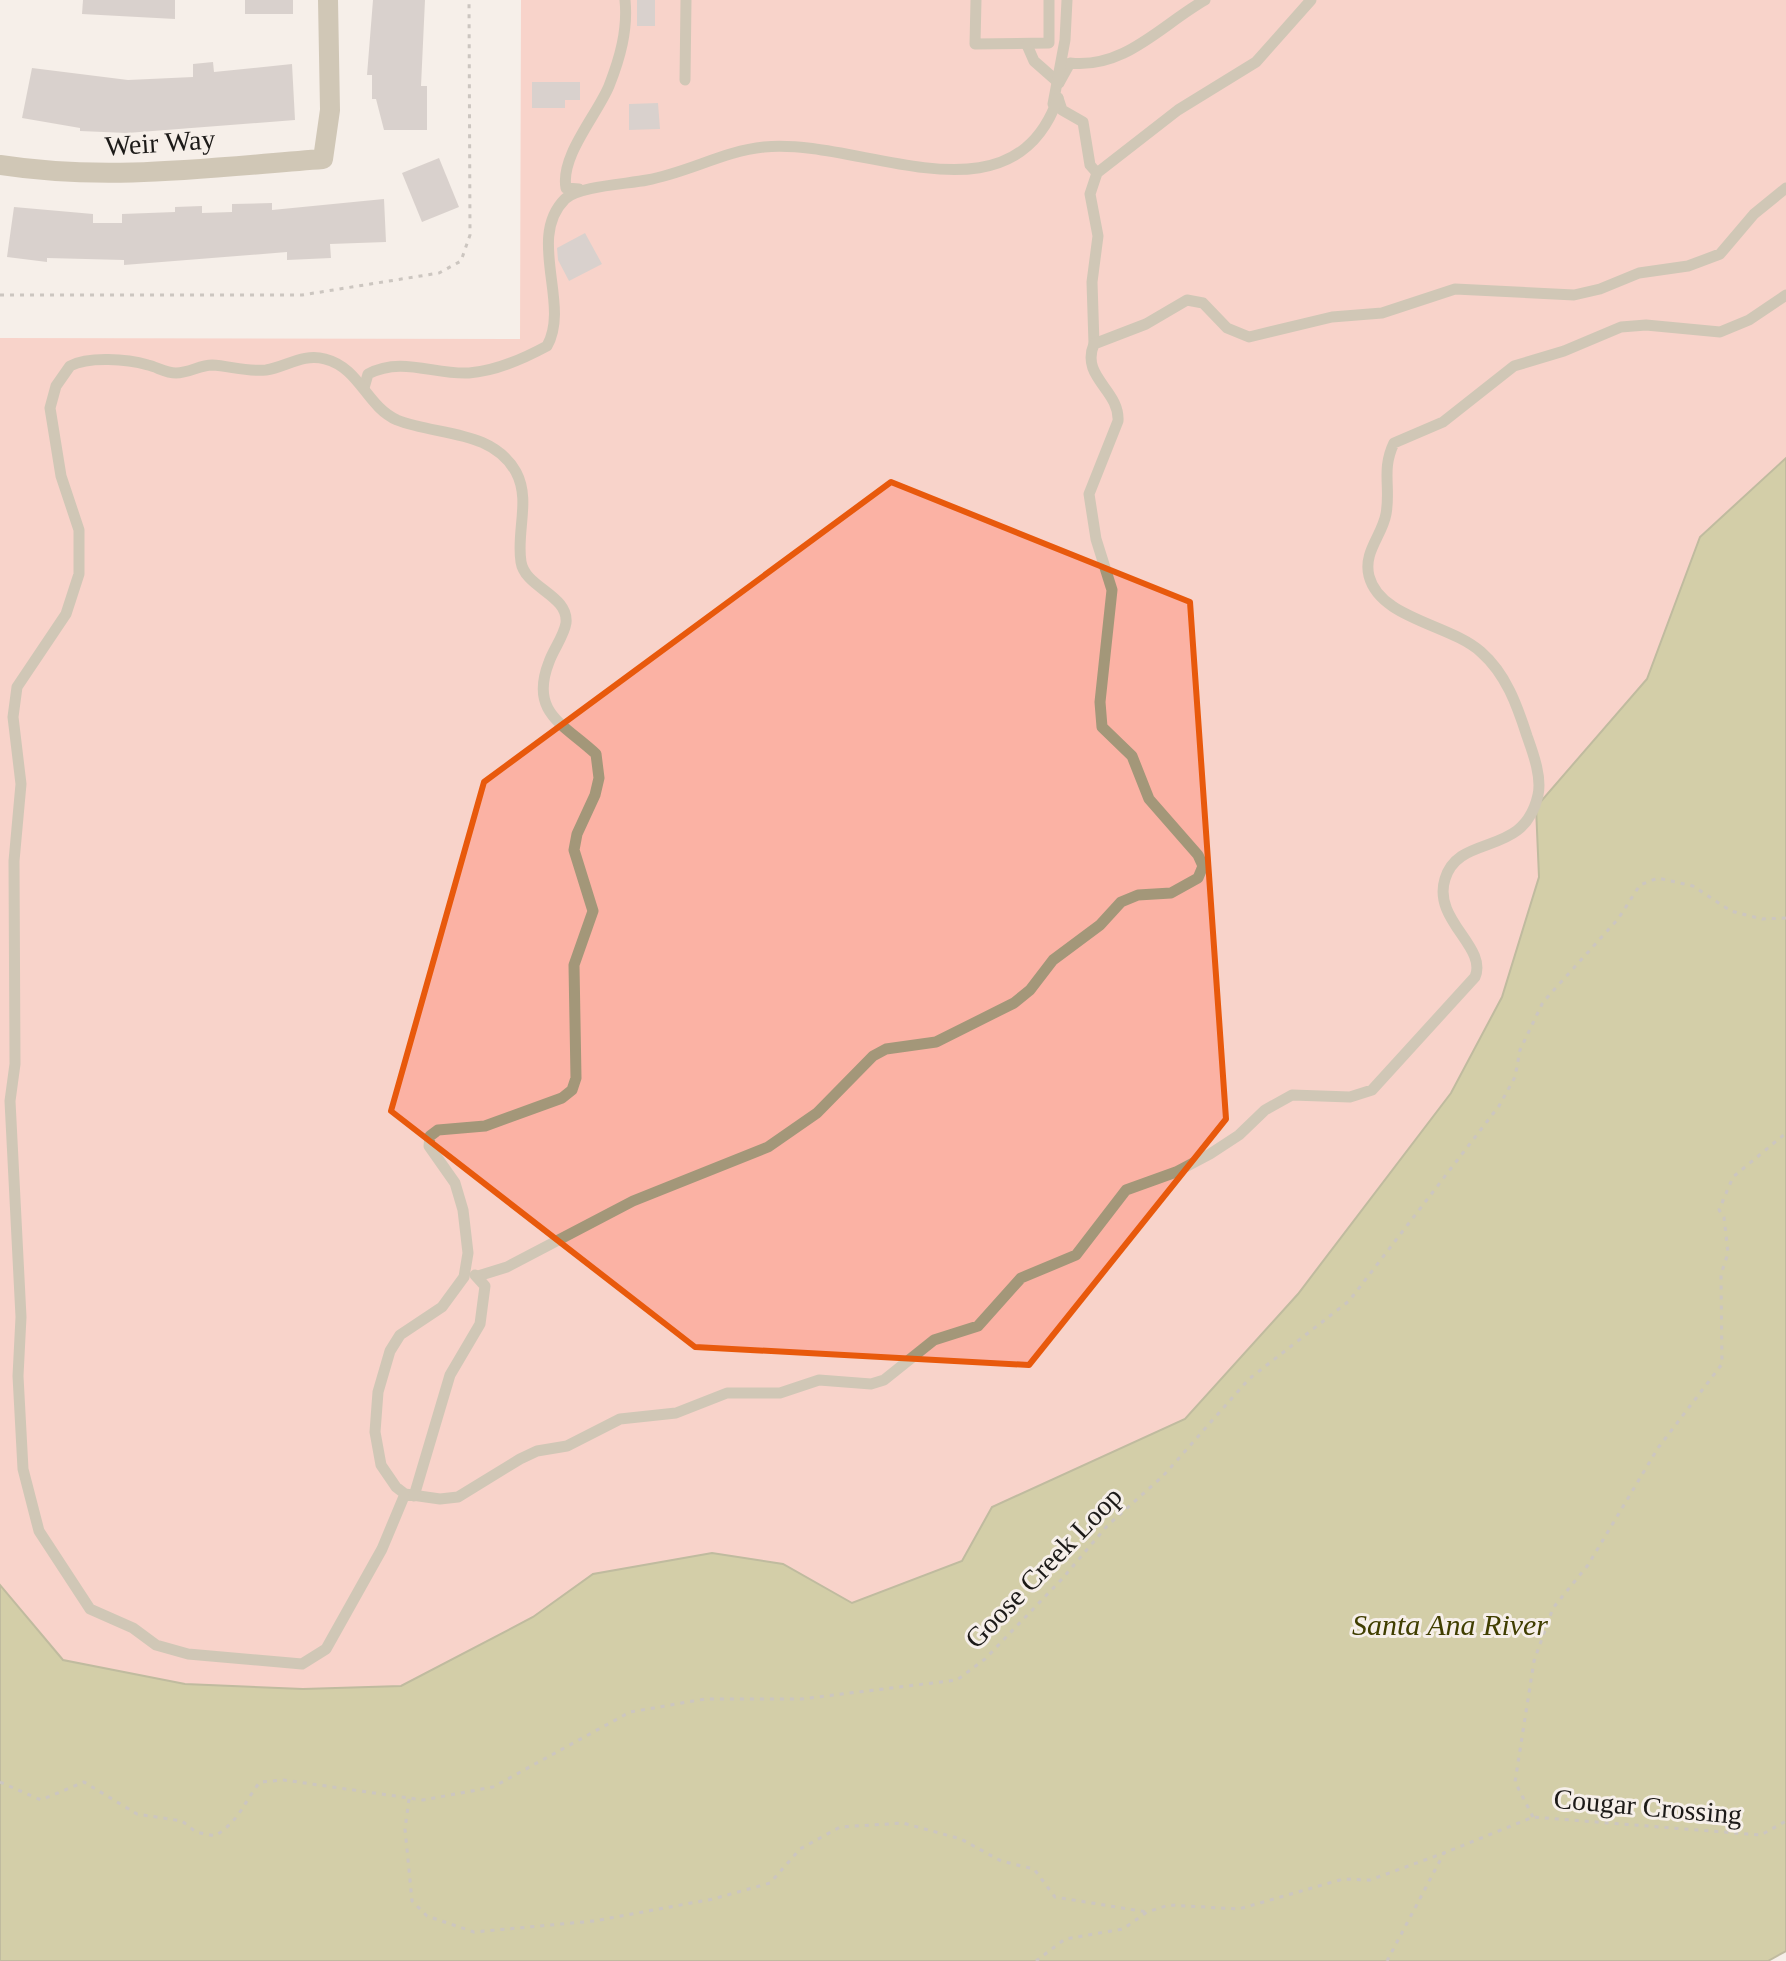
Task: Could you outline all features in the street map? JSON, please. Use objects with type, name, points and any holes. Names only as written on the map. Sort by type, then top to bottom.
[{"type":"street","name":"Weir Way","points":[[0,165],[57,174],[110,175],[323,159],[330,110],[328,0]]},
{"type":"lane","points":[[625,0],[627,20],[620,56],[590,125],[574,147],[564,177],[566,188],[574,190],[652,177],[719,154],[763,145],[816,144],[929,165],[977,168],[1010,156],[1025,146],[1054,102],[1065,59],[1067,0]]},
{"type":"lane","points":[[685,80],[686,0]]},
{"type":"lane","points":[[976,0],[975,44],[1027,45],[1049,43],[1049,0]]},
{"type":"lane","points":[[1065,59],[1082,65],[1123,55],[1205,0]]},
{"type":"lane","points":[[478,1276],[507,1267],[580,1226],[643,1196],[768,1147],[817,1113],[873,1056],[886,1049],[936,1042],[984,1015],[1014,1003],[1030,990],[1053,960],[1100,925],[1121,902],[1138,895],[1171,893],[1198,878],[1203,866],[1198,855],[1177,826],[1149,799],[1132,756],[1102,727],[1100,702],[1112,590],[1096,539],[1089,494],[1118,421],[1119,409],[1115,398],[1093,372],[1090,355],[1094,344],[1092,282],[1098,236],[1090,194],[1097,173],[1178,110],[1256,62],[1311,0]]},
{"type":"lane","points":[[1027,45],[1034,61],[1058,82],[1062,110],[1083,122],[1090,165],[1097,173]]},
{"type":"lane","points":[[364,388],[368,374],[376,370],[417,365],[467,373],[505,365],[547,346],[554,326],[549,243],[560,206],[565,198],[578,192],[656,179],[764,146],[804,147],[926,167],[983,169],[1022,152],[1045,126],[1058,98]]},
{"type":"lane","points":[[1094,344],[1146,324],[1187,300],[1203,303],[1227,328],[1249,337],[1332,317],[1382,313],[1455,289],[1574,295],[1600,289],[1639,273],[1688,266],[1720,254],[1754,214],[1786,188]]},
{"type":"lane","points":[[465,1269],[478,1276],[485,1286],[480,1324],[450,1375],[410,1495],[326,1649],[302,1664],[171,1652],[133,1628],[90,1609],[39,1531],[23,1469],[18,1376],[21,1317],[10,1101],[15,1064],[14,861],[21,784],[13,717],[17,687],[72,602],[81,561],[79,530],[56,455],[51,419],[52,396],[70,366],[93,361],[148,365],[174,373],[208,365],[270,369],[313,357],[340,365],[383,411],[396,419],[477,441],[502,455],[514,468],[523,494],[521,563],[528,578],[557,602],[566,623],[548,663],[543,682],[544,699],[548,713],[596,754],[595,795],[577,834],[574,850],[593,911],[574,965],[576,1060],[572,1090],[562,1098],[485,1126],[438,1130],[430,1136],[429,1146],[455,1183],[463,1210],[467,1231],[464,1277],[442,1307],[400,1335],[382,1369],[375,1414],[377,1449],[387,1476],[410,1495],[458,1497],[520,1459],[537,1451],[567,1446],[620,1419],[676,1413],[727,1393],[780,1393],[819,1380],[871,1384],[884,1380],[934,1340],[978,1326],[1021,1278],[1076,1255],[1094,1236],[1117,1198],[1126,1190],[1176,1172],[1210,1154],[1239,1135],[1265,1110],[1292,1095],[1350,1097],[1372,1090],[1475,977],[1479,968],[1478,958],[1455,929],[1446,909],[1444,880],[1452,864],[1462,854],[1508,839],[1525,825],[1538,796],[1539,782],[1518,708],[1491,661],[1468,642],[1384,602],[1369,578],[1369,551],[1386,516],[1384,469],[1394,443],[1443,422],[1514,366],[1564,351],[1621,327],[1646,325],[1720,332],[1749,320],[1786,295]]},
{"type":"path","points":[[0,295],[302,295],[439,273],[461,261],[470,235],[469,0]]},
{"type":"path","name":"Goose Creek Loop","points":[[0,1782],[41,1800],[84,1782],[137,1814],[182,1821],[196,1832],[215,1836],[236,1823],[260,1782],[284,1780],[423,1800],[493,1787],[630,1712],[705,1699],[801,1699],[957,1680],[1012,1632],[1107,1526],[1163,1476],[1249,1379],[1349,1301],[1499,1106],[1515,1077],[1520,1050],[1543,1002],[1618,919],[1640,885],[1658,878],[1693,886],[1731,911],[1762,919],[1786,918]]},
{"type":"path","points":[[1036,1961],[1065,1939],[1123,1929],[1147,1912],[1169,1905],[1239,1909],[1343,1879],[1370,1880],[1533,1817],[1515,1782],[1534,1661],[1553,1608],[1588,1565],[1658,1448],[1722,1364],[1721,1274],[1728,1253],[1724,1217],[1719,1210],[1733,1177],[1786,1133]]},
{"type":"path","points":[[409,1799],[405,1829],[412,1901],[427,1916],[474,1932],[594,1921],[713,1899],[770,1883],[800,1849],[840,1827],[903,1823],[961,1839],[1001,1861],[1034,1869],[1055,1897],[1103,1908],[1147,1912]]},
{"type":"path","name":"Cougar Crossing","points":[[1533,1817],[1761,1835],[1786,1821]]},
{"type":"path","points":[[1387,1961],[1444,1853]]},
{"type":"highlighted area","points":[[891,482],[1190,602],[1226,1119],[1029,1365],[695,1347],[391,1111],[484,782]]},
{"type":"shaded area","points":[[521,0],[1786,0],[1786,458],[1700,537],[1647,679],[1537,807],[1539,877],[1502,997],[1451,1093],[1298,1294],[1185,1419],[992,1507],[962,1561],[852,1603],[783,1564],[713,1553],[593,1574],[533,1617],[401,1686],[303,1689],[185,1684],[63,1660],[0,1585],[0,338],[520,339]]},
{"type":"water","name":"Santa Ana River","points":[[1786,458],[1786,1951],[1768,1961],[0,1961],[0,1585],[63,1660],[185,1684],[303,1689],[401,1686],[533,1617],[593,1574],[712,1553],[783,1564],[852,1603],[962,1561],[992,1507],[1185,1419],[1298,1294],[1451,1093],[1502,997],[1539,877],[1536,807],[1647,679],[1700,537]]},
{"type":"building","points":[[83,0],[175,0],[175,19],[82,14]]},
{"type":"building","points":[[245,0],[293,0],[293,14],[245,14]]},
{"type":"building","points":[[373,0],[425,0],[421,86],[427,86],[427,130],[384,130],[376,99],[372,99],[372,75],[367,75]]},
{"type":"building","points":[[637,0],[655,0],[655,26],[637,26]]},
{"type":"building","points":[[213,62],[214,72],[292,64],[295,120],[127,133],[80,131],[80,128],[22,118],[32,68],[128,80],[193,77],[193,64]]},
{"type":"building","points":[[532,82],[580,82],[580,100],[565,100],[565,108],[532,108]]},
{"type":"building","points":[[658,103],[660,129],[629,130],[629,104]]},
{"type":"building","points":[[439,158],[459,207],[422,222],[402,173]]},
{"type":"building","points":[[384,199],[386,242],[330,244],[331,258],[287,260],[287,252],[124,265],[124,260],[47,258],[47,262],[7,257],[14,207],[93,214],[93,223],[122,223],[122,214],[175,212],[175,207],[202,206],[202,213],[232,212],[232,204],[272,203],[272,210]]},
{"type":"building","points":[[585,233],[602,264],[569,281],[558,260],[557,248]]}]
